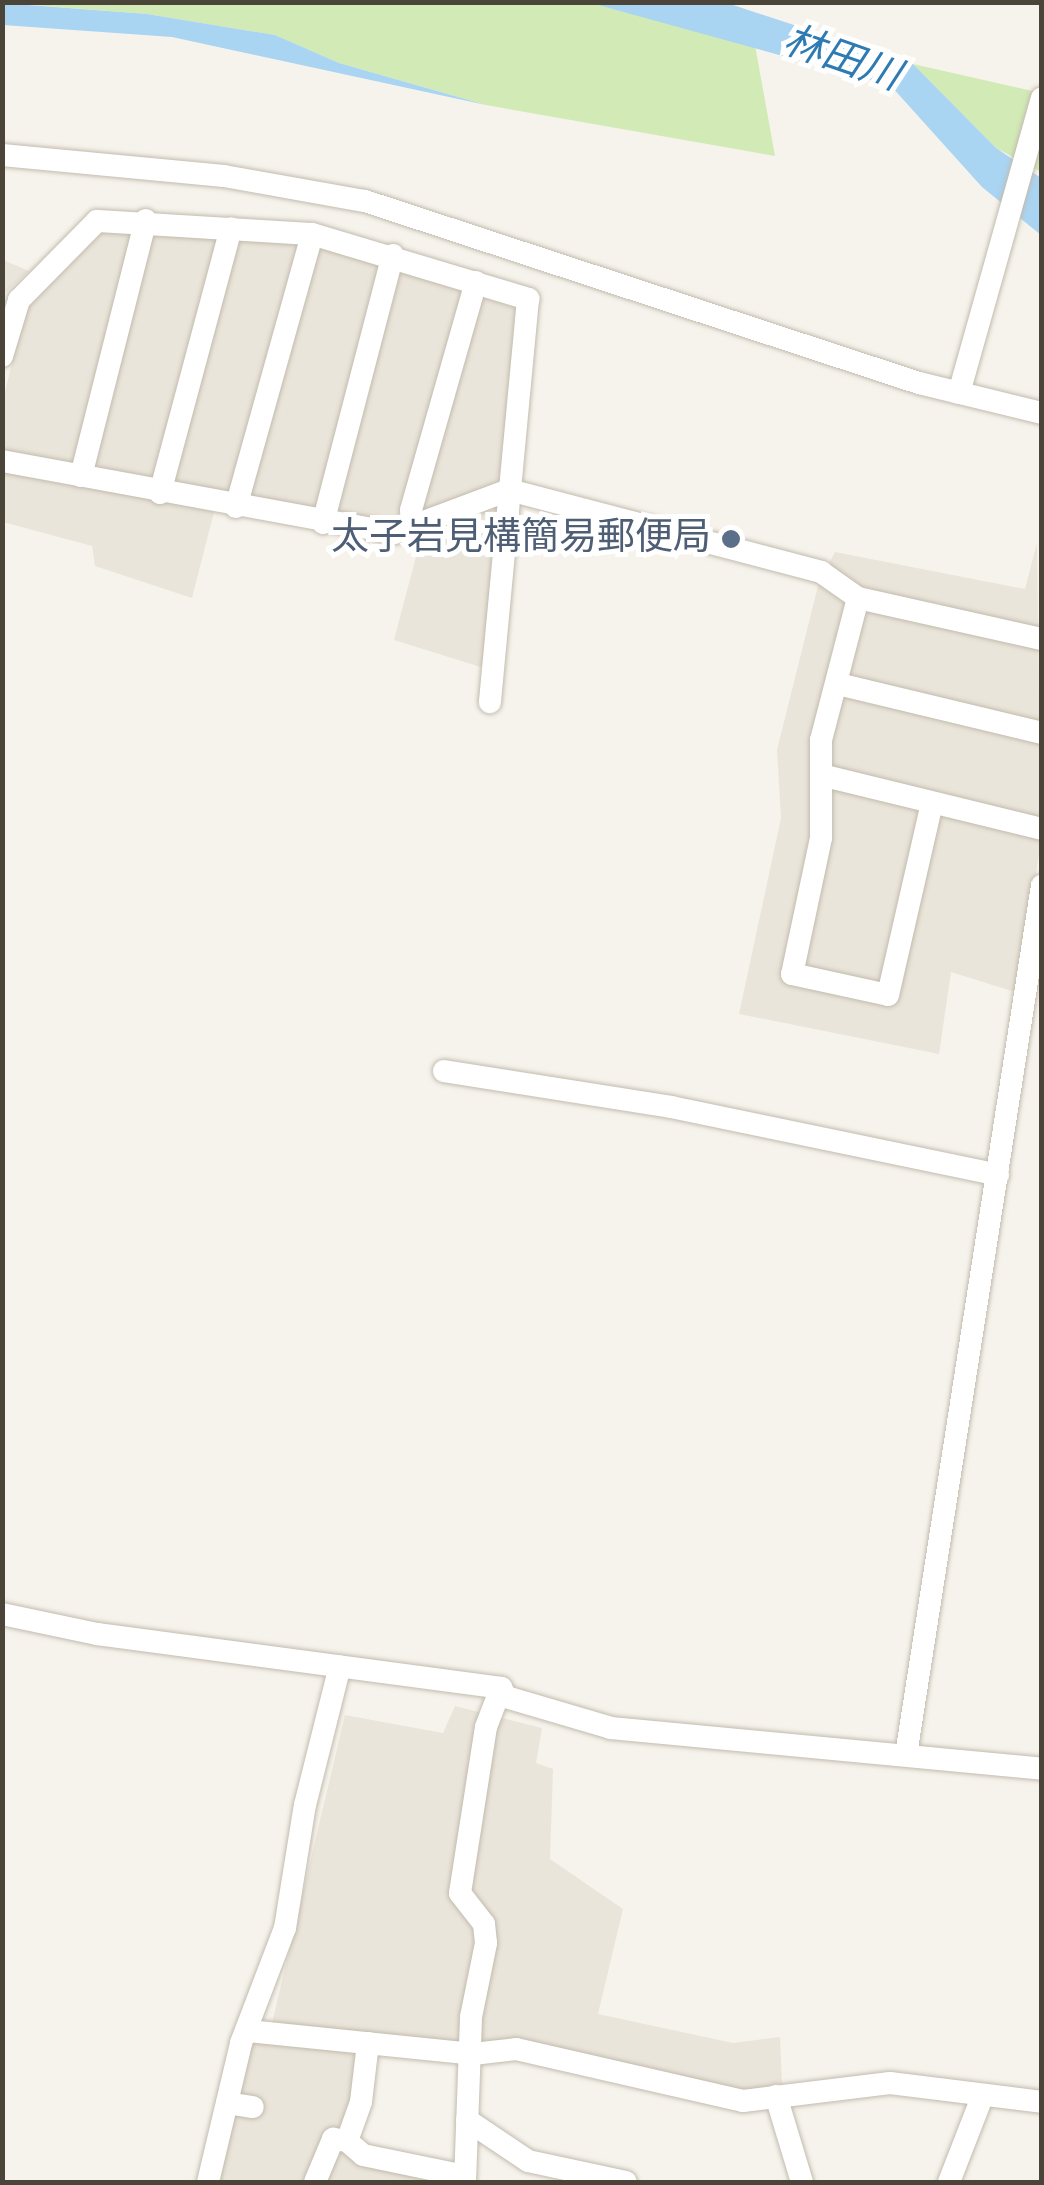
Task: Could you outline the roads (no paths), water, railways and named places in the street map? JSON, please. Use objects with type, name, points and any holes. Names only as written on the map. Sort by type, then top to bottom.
[{"type":"street","points":[[959,394],[1042,98]]},
{"type":"street","points":[[2,155],[224,176],[365,201],[959,394],[1042,413]]},
{"type":"street","points":[[81,476],[146,220]]},
{"type":"street","points":[[2,356],[19,300],[97,221],[146,220],[312,234],[393,255],[528,300],[490,702]]},
{"type":"street","points":[[160,493],[231,228]]},
{"type":"street","points":[[236,507],[312,234]]},
{"type":"street","points":[[324,523],[393,255]]},
{"type":"street","points":[[412,528],[411,510],[476,282]]},
{"type":"street","points":[[2,461],[394,533],[509,490],[821,572],[858,598],[1042,639]]},
{"type":"street","points":[[858,598],[821,740],[825,776],[821,838],[792,974],[888,994],[932,803]]},
{"type":"street","points":[[838,684],[1042,733]]},
{"type":"street","points":[[825,776],[1042,828]]},
{"type":"street","points":[[906,1755],[1042,886]]},
{"type":"street","points":[[444,1070],[670,1108],[998,1175]]},
{"type":"street","points":[[2,1614],[98,1634],[500,1688],[506,1697],[610,1728],[1042,1769]]},
{"type":"street","points":[[208,2182],[248,2031],[285,1928],[304,1805],[340,1666]]},
{"type":"street","points":[[315,2182],[334,2139],[347,2141],[363,2155],[405,2175],[464,2179],[473,2054],[471,2016],[484,1924],[460,1893],[486,1727],[500,1688]]},
{"type":"street","points":[[248,2031],[473,2054],[516,2048],[743,2100],[890,2083],[1042,2102]]},
{"type":"street","points":[[347,2141],[361,2102],[368,2043]]},
{"type":"street","points":[[776,2096],[807,2181]]},
{"type":"street","points":[[949,2182],[982,2096]]},
{"type":"street","points":[[227,2102],[253,2107]]},
{"type":"street","points":[[467,2120],[528,2161],[626,2182]]},
{"type":"water","points":[[2,3],[147,14],[275,35],[339,63],[486,105],[172,37],[3,25]]},
{"type":"water","name":"林田川","points":[[591,3],[727,3],[913,64],[996,148],[1041,178],[1041,235],[982,187],[891,86]]},
{"type":"place","name":"太子岩見構簡易郵便局","points":[[731,539]]}]
